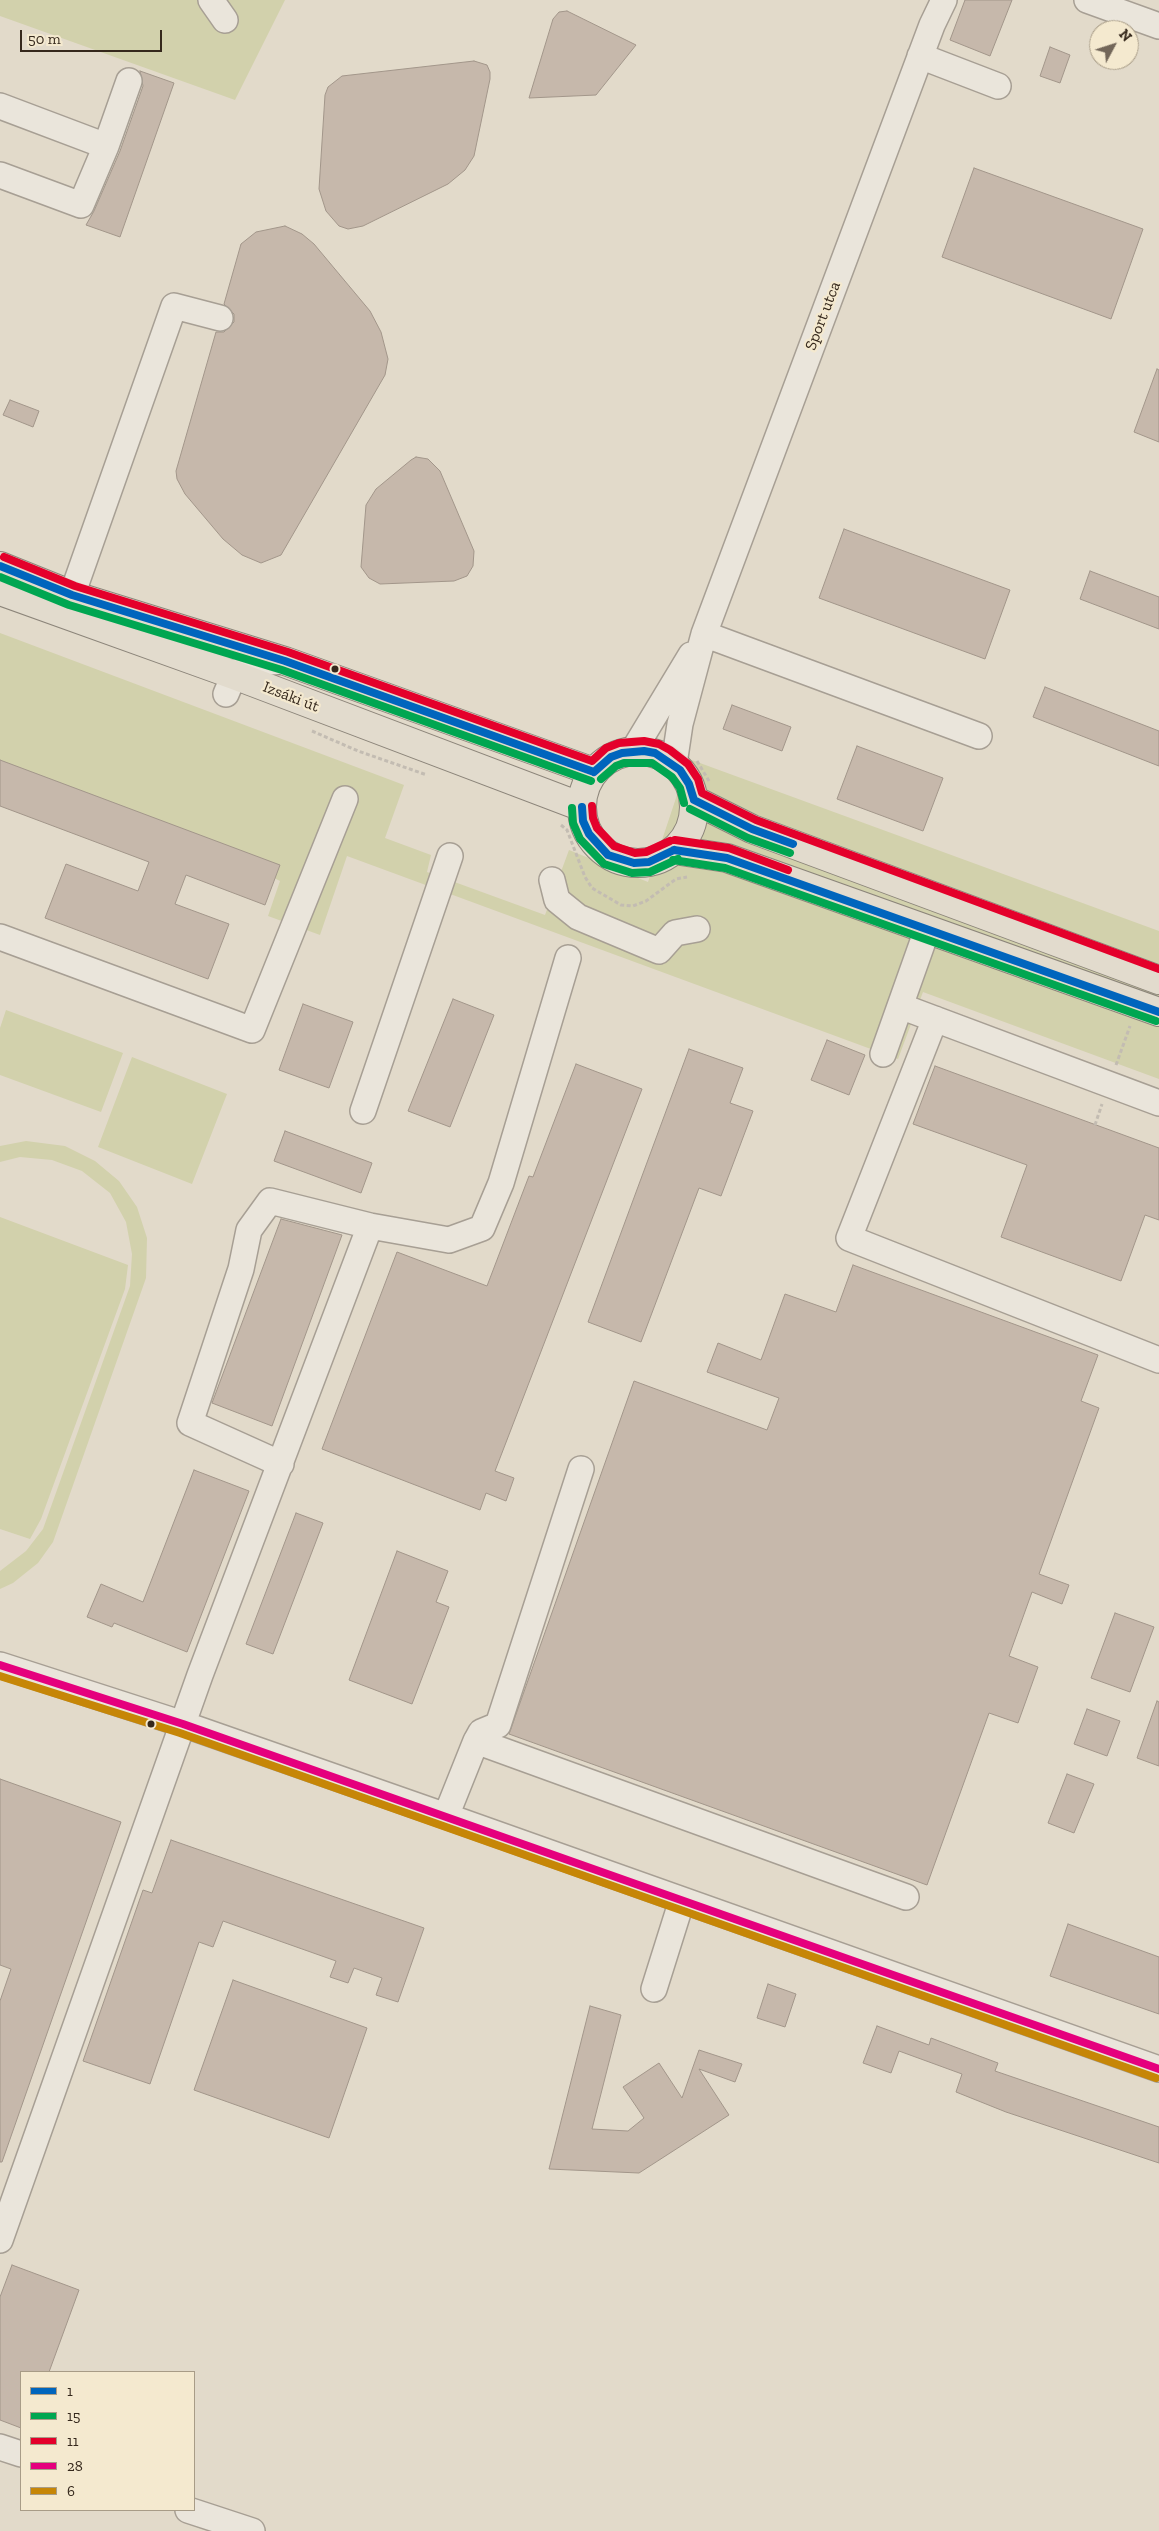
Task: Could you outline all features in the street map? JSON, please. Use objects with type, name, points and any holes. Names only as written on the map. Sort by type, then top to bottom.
[{"type":"main road","name":"Izsáki út","points":[[0,566],[72,594],[285,661],[594,772]]},
{"type":"main road","name":"Izsáki út","points":[[0,591],[230,685],[582,807]]},
{"type":"main road","points":[[703,792],[694,811],[688,833],[674,850],[649,862],[634,863],[608,855],[588,834],[583,821],[582,807],[587,782],[594,772],[611,757],[633,751],[685,760],[685,776],[703,792],[752,828],[1159,980]]},
{"type":"main road","points":[[674,850],[727,858],[1159,1012]]},
{"type":"street","points":[[211,0],[225,20]]},
{"type":"street","name":"Sport utca","points":[[704,634],[920,56],[944,0]]},
{"type":"street","points":[[1087,0],[1159,26]]},
{"type":"street","points":[[920,56],[998,86]]},
{"type":"street","points":[[0,175],[81,205],[106,146],[129,81]]},
{"type":"street","points":[[0,106],[106,146]]},
{"type":"street","points":[[72,594],[174,306],[220,318]]},
{"type":"street","points":[[704,634],[979,736]]},
{"type":"street","points":[[633,751],[654,713],[704,634]]},
{"type":"street","points":[[685,760],[680,724],[704,634]]},
{"type":"street","points":[[230,685],[248,664],[285,661]]},
{"type":"street","points":[[0,937],[252,1030],[345,799]]},
{"type":"street","points":[[362,1111],[450,856]]},
{"type":"street","points":[[549,892],[578,917],[659,951],[675,933],[697,929]]},
{"type":"street","points":[[883,1054],[927,930]]},
{"type":"street","points":[[281,1464],[190,1423],[241,1269],[249,1230],[270,1201],[370,1226],[449,1240],[482,1228],[501,1183],[568,958]]},
{"type":"street","points":[[900,1006],[1159,1103]]},
{"type":"street","points":[[935,1019],[849,1238],[1159,1360]]},
{"type":"street","points":[[0,2240],[183,1724],[370,1226]]},
{"type":"street","points":[[446,1816],[481,1732],[498,1725],[581,1469]]},
{"type":"street","points":[[0,1665],[183,1724],[1159,2069]]},
{"type":"street","points":[[476,1741],[906,1897]]},
{"type":"street","points":[[654,1989],[682,1900]]},
{"type":"street","points":[[0,2447],[20,2454]]},
{"type":"street","points":[[191,2511],[252,2531]]},
{"type":"path","points":[[685,760],[703,792]]},
{"type":"path","points":[[1117,1063],[1133,1020]]},
{"type":"green space","points":[[0,0],[285,0],[235,100],[0,16]]},
{"type":"green space","points":[[0,633],[404,785],[385,838],[431,855],[427,872],[545,915],[569,850],[648,882],[689,759],[1159,931],[1159,1079],[923,992],[898,1059],[347,856],[320,935],[268,916],[280,881],[163,822],[0,779]]},
{"type":"green space","points":[[6,1010],[123,1053],[101,1112],[0,1075],[0,1028]]},
{"type":"green space","points":[[132,1057],[227,1094],[192,1184],[98,1147]]},
{"type":"green space","points":[[26,1141],[65,1146],[95,1161],[119,1181],[137,1207],[147,1238],[146,1278],[53,1542],[38,1563],[13,1583],[0,1589],[0,1571],[26,1551],[43,1529],[130,1286],[132,1254],[126,1222],[110,1193],[82,1171],[52,1160],[20,1157],[0,1162],[0,1146]]},
{"type":"green space","points":[[0,1217],[128,1265],[125,1289],[41,1519],[30,1539],[0,1529]]},
{"type":"building","points":[[965,0],[1012,0],[990,56],[950,40]]},
{"type":"building","points":[[567,11],[636,45],[596,95],[529,98],[553,19],[559,12]]},
{"type":"building","points":[[1050,47],[1070,55],[1060,83],[1040,76]]},
{"type":"building","points":[[474,61],[487,65],[490,79],[474,156],[465,170],[448,184],[363,226],[348,229],[339,226],[326,211],[319,189],[325,95],[328,87],[342,76]]},
{"type":"building","points":[[140,71],[174,83],[120,237],[86,225],[120,151],[143,86]]},
{"type":"building","points":[[974,168],[1143,229],[1111,319],[942,257]]},
{"type":"building","points":[[285,226],[302,234],[314,244],[370,311],[381,332],[388,359],[385,375],[281,555],[261,563],[242,555],[223,539],[185,494],[177,479],[176,471],[216,332],[224,332],[234,322],[234,314],[224,304],[241,244],[256,232]]},
{"type":"building","points":[[1157,369],[1159,370],[1159,442],[1134,432]]},
{"type":"building","points":[[10,400],[39,411],[33,427],[3,415]]},
{"type":"building","points":[[416,457],[428,459],[440,471],[474,551],[473,566],[467,576],[454,581],[380,584],[369,578],[361,567],[366,505],[376,489]]},
{"type":"building","points":[[844,529],[1010,590],[985,659],[819,598]]},
{"type":"building","points":[[1090,571],[1159,597],[1159,629],[1080,599]]},
{"type":"building","points":[[1045,687],[1159,731],[1159,766],[1033,717]]},
{"type":"building","points":[[732,705],[791,727],[782,751],[723,729]]},
{"type":"building","points":[[857,746],[943,778],[923,831],[837,799]]},
{"type":"building","points":[[0,760],[280,865],[265,905],[186,875],[175,904],[229,924],[208,979],[45,918],[66,864],[138,891],[149,862],[0,806]]},
{"type":"building","points":[[453,999],[494,1015],[450,1127],[408,1111]]},
{"type":"building","points":[[303,1004],[353,1022],[329,1088],[279,1070]]},
{"type":"building","points":[[827,1040],[865,1055],[849,1095],[811,1080]]},
{"type":"building","points":[[689,1049],[743,1068],[730,1103],[753,1111],[721,1196],[699,1188],[641,1342],[588,1322]]},
{"type":"building","points":[[576,1064],[642,1089],[495,1471],[514,1478],[506,1501],[486,1493],[480,1510],[322,1449],[397,1252],[487,1286],[529,1176],[533,1177]]},
{"type":"building","points":[[935,1066],[1159,1148],[1159,1220],[1145,1215],[1121,1281],[1001,1237],[1027,1165],[913,1124]]},
{"type":"building","points":[[285,1131],[372,1163],[361,1193],[274,1161]]},
{"type":"building","points":[[281,1219],[342,1235],[272,1426],[212,1403]]},
{"type":"building","points":[[853,1265],[1098,1355],[1081,1401],[1099,1408],[1039,1574],[1069,1585],[1062,1604],[1032,1592],[1009,1656],[1038,1667],[1018,1723],[989,1713],[927,1885],[509,1734],[634,1381],[767,1430],[779,1398],[707,1372],[718,1343],[761,1360],[785,1294],[836,1312]]},
{"type":"building","points":[[194,1470],[249,1491],[187,1652],[114,1623],[112,1627],[87,1617],[101,1584],[143,1602]]},
{"type":"building","points":[[296,1513],[323,1523],[273,1654],[246,1644]]},
{"type":"building","points":[[397,1551],[448,1571],[436,1602],[449,1607],[412,1704],[349,1680]]},
{"type":"building","points":[[1115,1613],[1154,1627],[1130,1692],[1091,1678]]},
{"type":"building","points":[[1157,1701],[1159,1702],[1159,1766],[1137,1758]]},
{"type":"building","points":[[1087,1709],[1120,1721],[1107,1756],[1074,1744]]},
{"type":"building","points":[[1067,1774],[1094,1784],[1074,1833],[1048,1823]]},
{"type":"building","points":[[0,1779],[121,1822],[2,2162],[0,2162],[0,2001],[11,1969],[0,1965]]},
{"type":"building","points":[[171,1840],[424,1928],[398,2002],[376,1995],[382,1978],[354,1968],[348,1983],[330,1977],[336,1961],[223,1921],[213,1947],[199,1942],[150,2084],[83,2061],[143,1890],[152,1893]]},
{"type":"building","points":[[1068,1924],[1159,1957],[1159,2014],[1050,1976]]},
{"type":"building","points":[[233,1980],[367,2028],[329,2138],[194,2090]]},
{"type":"building","points":[[768,1984],[796,1994],[785,2027],[757,2018]]},
{"type":"building","points":[[590,2006],[621,2015],[592,2129],[628,2131],[644,2118],[623,2087],[659,2063],[682,2098],[699,2050],[742,2064],[735,2082],[699,2069],[729,2115],[639,2173],[549,2169]]},
{"type":"building","points":[[877,2026],[929,2045],[931,2038],[998,2063],[995,2071],[1159,2127],[1159,2163],[1006,2112],[956,2092],[962,2074],[899,2051],[891,2073],[863,2063]]},
{"type":"building","points":[[12,2265],[79,2290],[49,2371],[20,2371],[20,2428],[0,2420],[0,2297]]},
{"type":"transit line","name":"11","points":[[4,557],[75,586],[288,652],[592,761],[606,748],[619,743],[644,741],[659,744],[688,764],[698,779],[702,793],[756,820],[1159,969]]},
{"type":"transit line","name":"1","points":[[0,566],[72,595],[285,661],[594,772]]},
{"type":"transit line","name":"15","points":[[0,577],[69,605],[282,670],[591,781]]},
{"type":"transit line","name":"1","points":[[594,772],[611,757],[622,753],[644,751],[655,753],[680,770],[689,784],[694,800]]},
{"type":"transit line","name":"15","points":[[601,779],[616,766],[624,763],[652,763],[672,777],[680,788],[684,803]]},
{"type":"transit line","name":"1","points":[[694,800],[752,829],[793,844]]},
{"type":"transit line","name":"11","points":[[592,806],[593,818],[597,828],[614,846],[635,853],[646,852],[670,841]]},
{"type":"transit line","name":"1","points":[[582,807],[583,821],[589,834],[608,855],[634,863],[649,862],[674,850]]},
{"type":"transit line","name":"15","points":[[572,808],[573,823],[580,839],[604,864],[632,873],[650,872],[678,859]]},
{"type":"transit line","name":"15","points":[[690,809],[748,838],[790,853]]},
{"type":"transit line","name":"11","points":[[675,840],[729,848],[788,870]]},
{"type":"transit line","name":"1","points":[[674,850],[727,858],[1159,1012]]},
{"type":"transit line","name":"15","points":[[673,860],[725,868],[1156,1021]]},
{"type":"transit line","name":"28","points":[[0,1665],[183,1724],[1159,2069]]},
{"type":"transit line","name":"6","points":[[0,1676],[180,1733],[1156,2078]]}]
